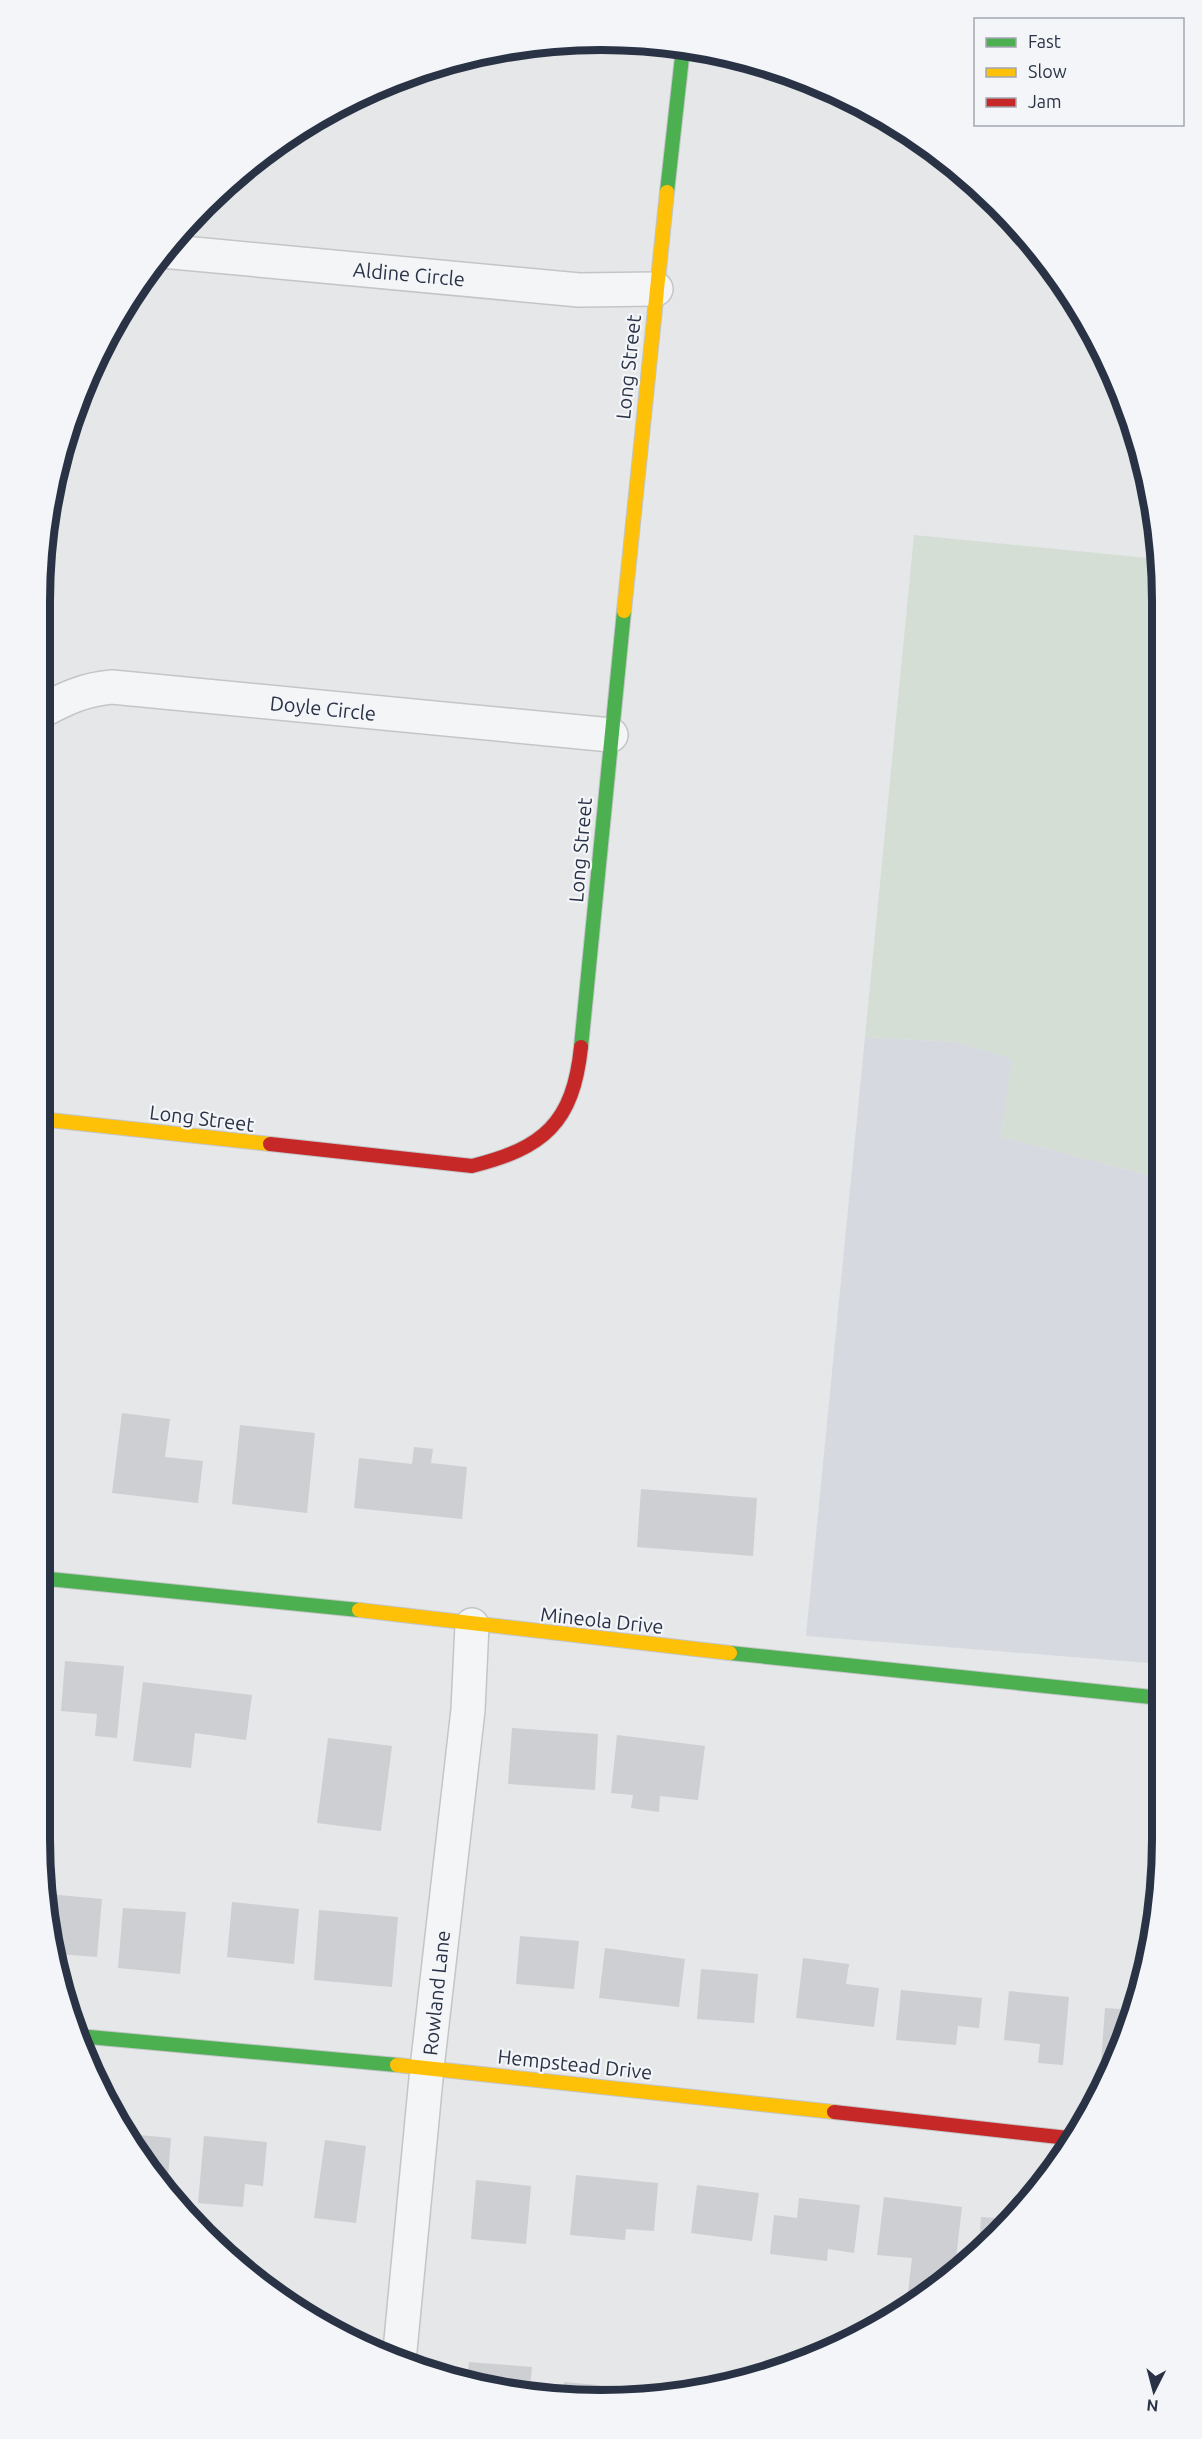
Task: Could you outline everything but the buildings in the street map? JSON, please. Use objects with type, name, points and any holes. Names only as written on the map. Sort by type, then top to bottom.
[{"type":"street","name":"Long Street","points":[[50,1120],[442,1165],[472,1166],[509,1157],[532,1145],[551,1127],[574,1091],[580,1055],[656,289],[682,56]]},
{"type":"street","name":"Aldine Circle","points":[[174,252],[579,290],[656,289]]},
{"type":"street","name":"Doyle Circle","points":[[50,707],[93,688],[112,687],[611,735]]},
{"type":"street","name":"Mineola Drive","points":[[50,1579],[415,1616],[472,1625],[1152,1697]]},
{"type":"street","name":"Rowland Lane","points":[[400,2351],[427,2068],[468,1710],[472,1625]]},
{"type":"street","name":"Hempstead Drive","points":[[87,2037],[427,2068],[1064,2138]]},
{"type":"shaded area","points":[[914,535],[1150,558],[1152,1176],[1001,1137],[1012,1059],[957,1042],[865,1037]]},
{"type":"shaded area","points":[[865,1037],[957,1042],[1013,1059],[1001,1137],[1152,1176],[1152,1663],[806,1636]]},
{"type":"traffic: fast","points":[[667,192],[682,56]]},
{"type":"traffic: fast","points":[[581,1047],[624,611]]},
{"type":"traffic: fast","points":[[50,1579],[359,1610]]},
{"type":"traffic: fast","points":[[730,1653],[1152,1697]]},
{"type":"traffic: fast","points":[[87,2037],[397,2065]]},
{"type":"traffic: slow","points":[[624,611],[667,192]]},
{"type":"traffic: slow","points":[[50,1120],[270,1144]]},
{"type":"traffic: slow","points":[[359,1610],[730,1653]]},
{"type":"traffic: slow","points":[[397,2065],[834,2112]]},
{"type":"traffic: jam","points":[[270,1144],[472,1166],[497,1159],[536,1140],[551,1128],[571,1095],[581,1047]]},
{"type":"traffic: jam","points":[[834,2112],[1064,2138]]}]
